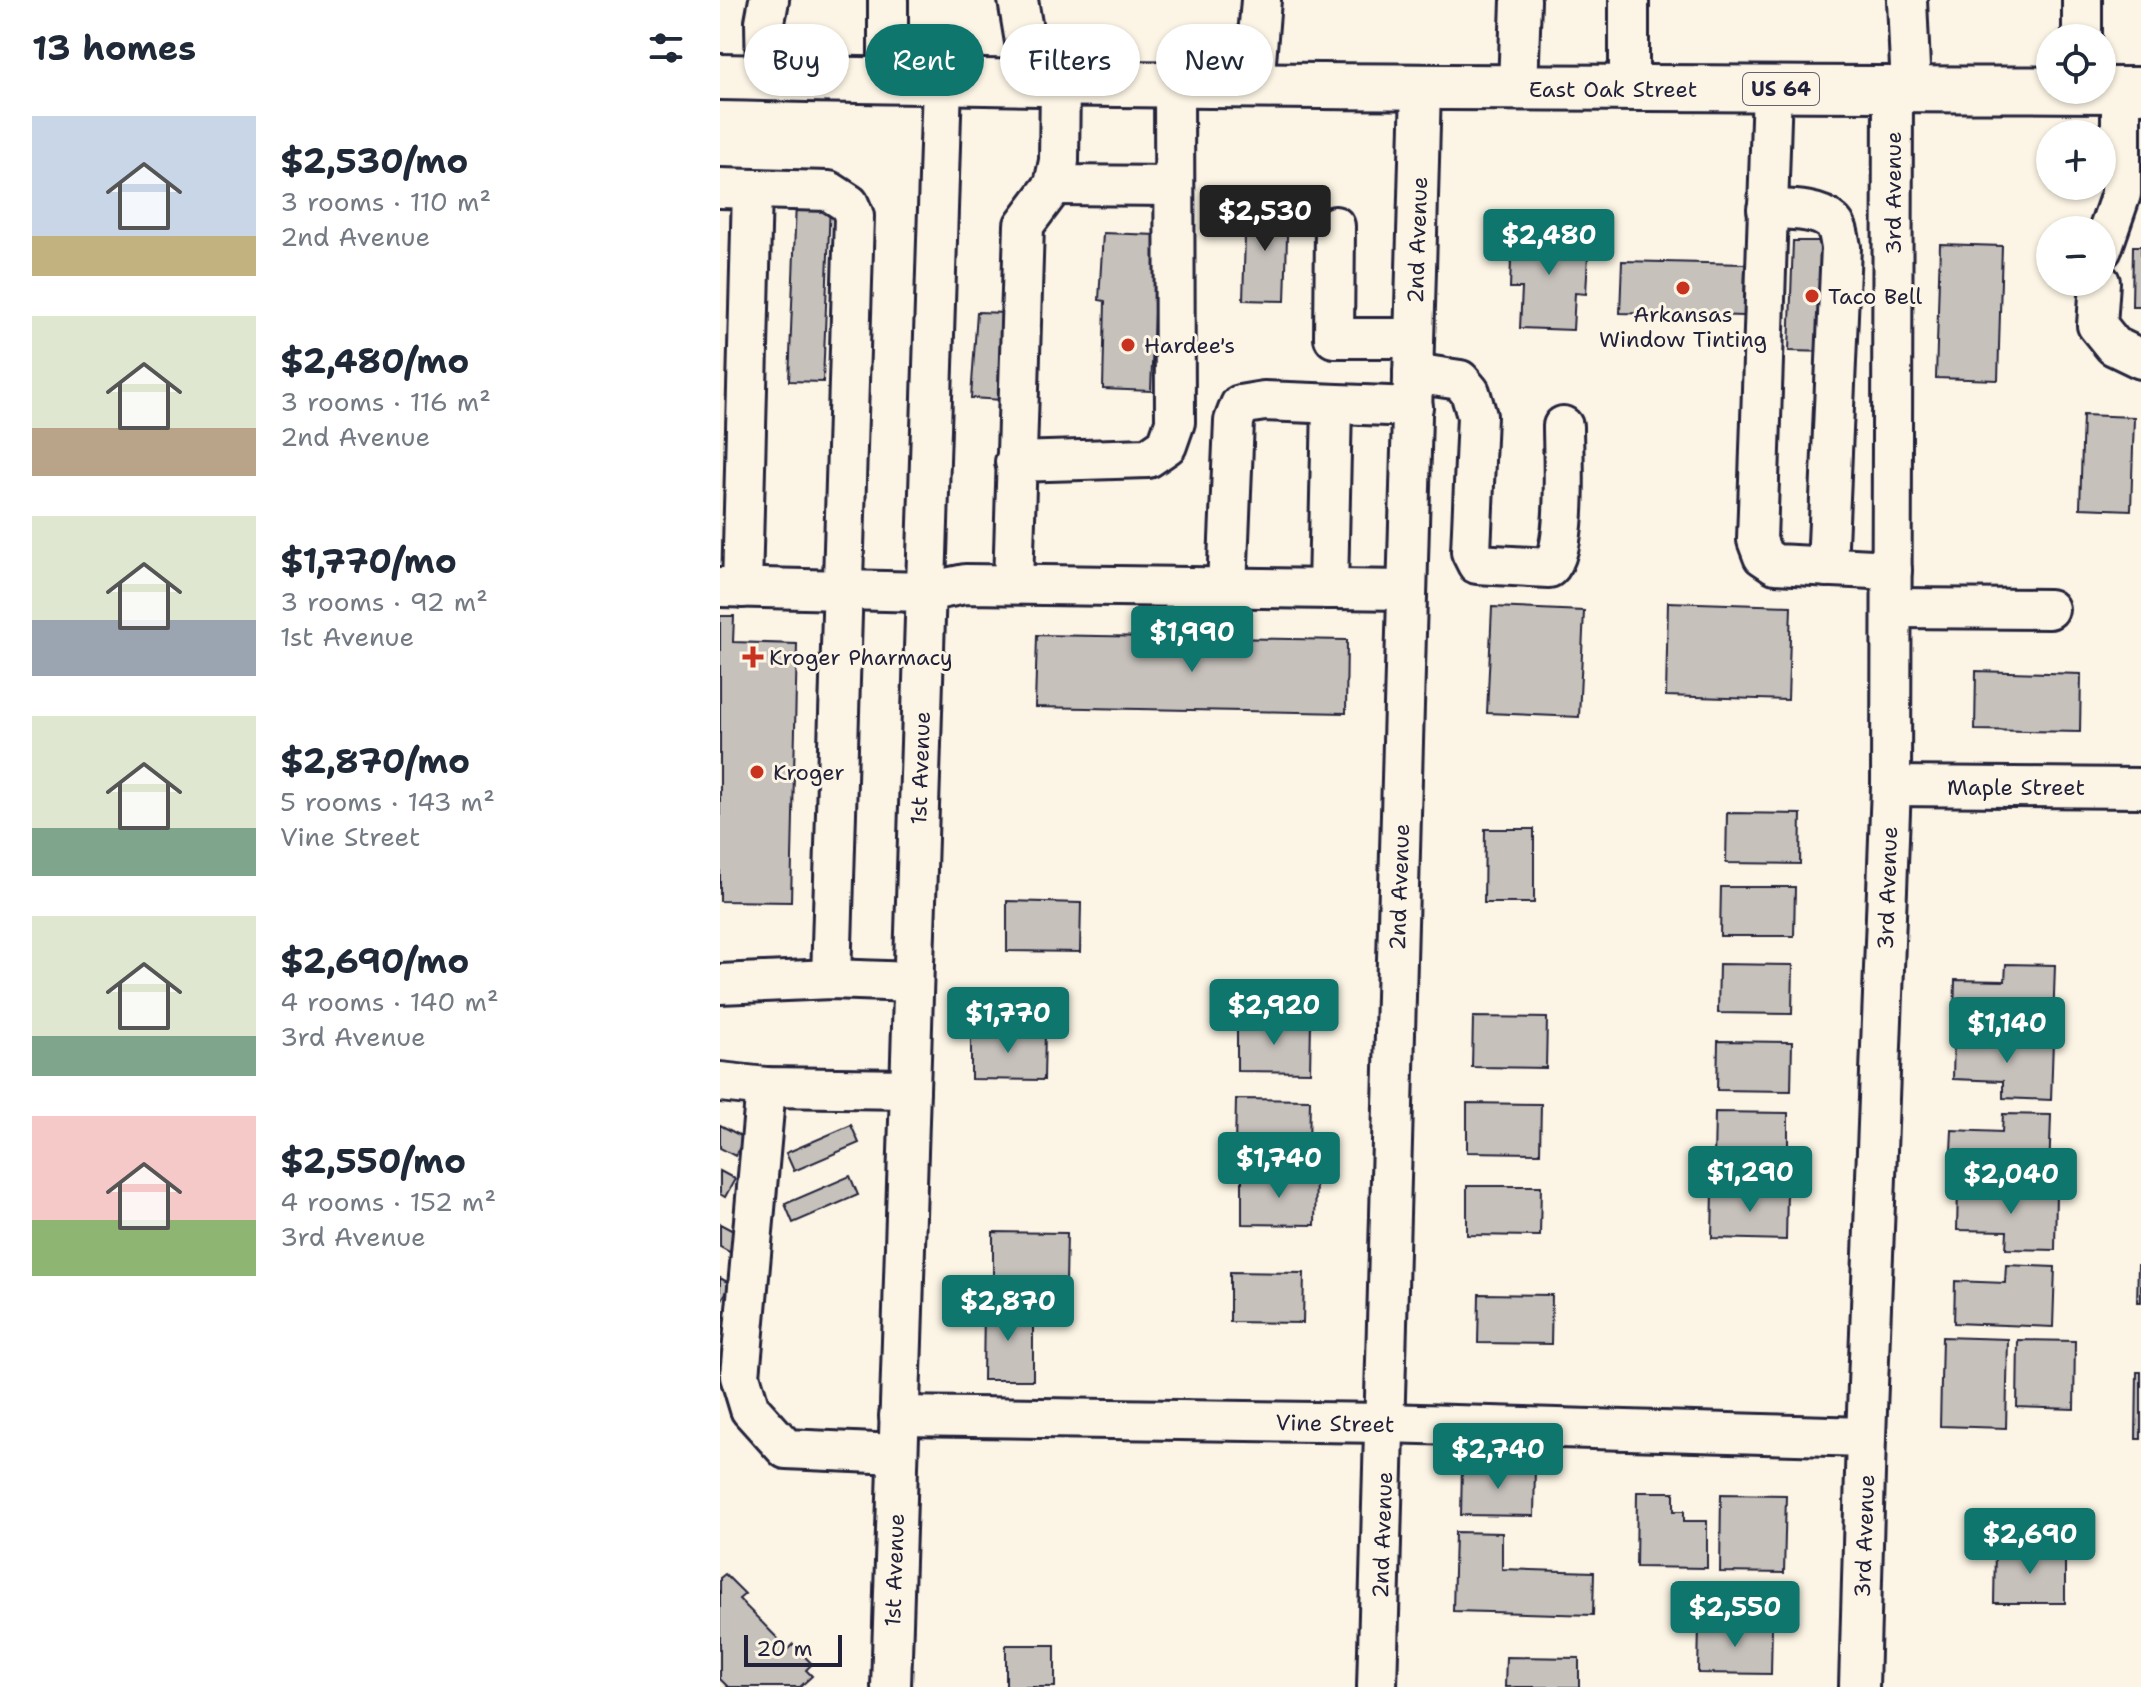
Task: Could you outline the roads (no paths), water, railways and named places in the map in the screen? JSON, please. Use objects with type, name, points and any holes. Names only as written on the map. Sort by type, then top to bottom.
[{"type":"highway","name":"US 64","points":[[720,77],[744,78]]},
{"type":"highway","name":"East Oak Street","points":[[1273,86],[2036,90]]},
{"type":"street","points":[[765,24],[769,0]]},
{"type":"street","points":[[888,0],[888,24]]},
{"type":"street","points":[[1018,0],[1026,24]]},
{"type":"street","points":[[1259,24],[1261,0]]},
{"type":"street","points":[[1518,88],[1521,0]]},
{"type":"street","points":[[1629,0],[1629,89]]},
{"type":"street","name":"3rd Avenue","points":[[1859,1687],[1891,786],[1892,570],[1902,90],[1907,0]]},
{"type":"street","points":[[2082,0],[2082,24]]},
{"type":"street","name":"2nd Avenue","points":[[1377,1687],[1421,88]]},
{"type":"street","points":[[1772,89],[1757,540],[1763,556],[1775,564],[1892,570]]},
{"type":"street","name":"1st Avenue","points":[[891,1687],[942,96]]},
{"type":"street","points":[[1013,584],[1024,225],[1054,185],[1059,161],[1048,96]]},
{"type":"street","points":[[1015,462],[1148,458],[1167,445],[1175,422],[1174,96]]},
{"type":"street","points":[[2109,104],[2121,194],[2113,216]]},
{"type":"street","points":[[1054,185],[1174,186]]},
{"type":"street","points":[[831,979],[841,590],[854,216],[849,204],[829,191],[736,188],[731,588],[841,590],[926,592],[965,584],[1013,584],[1407,590]]},
{"type":"street","points":[[1767,209],[1798,210],[1831,220],[1838,230],[1841,247],[1827,567]]},
{"type":"street","points":[[1335,226],[1334,338],[1413,373],[1460,380],[1470,392],[1477,416],[1471,552],[1477,564],[1549,568],[1556,562],[1561,538],[1563,426]]},
{"type":"street","points":[[2099,296],[2097,325],[2114,346],[2141,359]]},
{"type":"street","points":[[1227,587],[1234,421],[1240,405],[1264,401],[1332,404],[1413,373]]},
{"type":"street","points":[[1328,589],[1332,404]]},
{"type":"street","points":[[1892,608],[2049,609]]},
{"type":"street","name":"Maple Street","points":[[1891,786],[2141,788]]},
{"type":"street","points":[[720,984],[831,979],[913,982]]},
{"type":"street","points":[[720,1082],[766,1087],[910,1089]]},
{"type":"street","points":[[766,1087],[740,1376],[750,1409],[786,1449],[898,1454]]},
{"type":"street","name":"Vine Street","points":[[899,1416],[1385,1423],[1866,1437]]},
{"type":"place","name":"Arkansas Window Tinting","points":[[1683,288]]},
{"type":"place","name":"Taco Bell","points":[[1812,296]]},
{"type":"place","name":"Hardee's","points":[[1128,345]]},
{"type":"place","name":"Kroger Pharmacy","points":[[753,657]]},
{"type":"place","name":"Kroger","points":[[757,772]]}]
